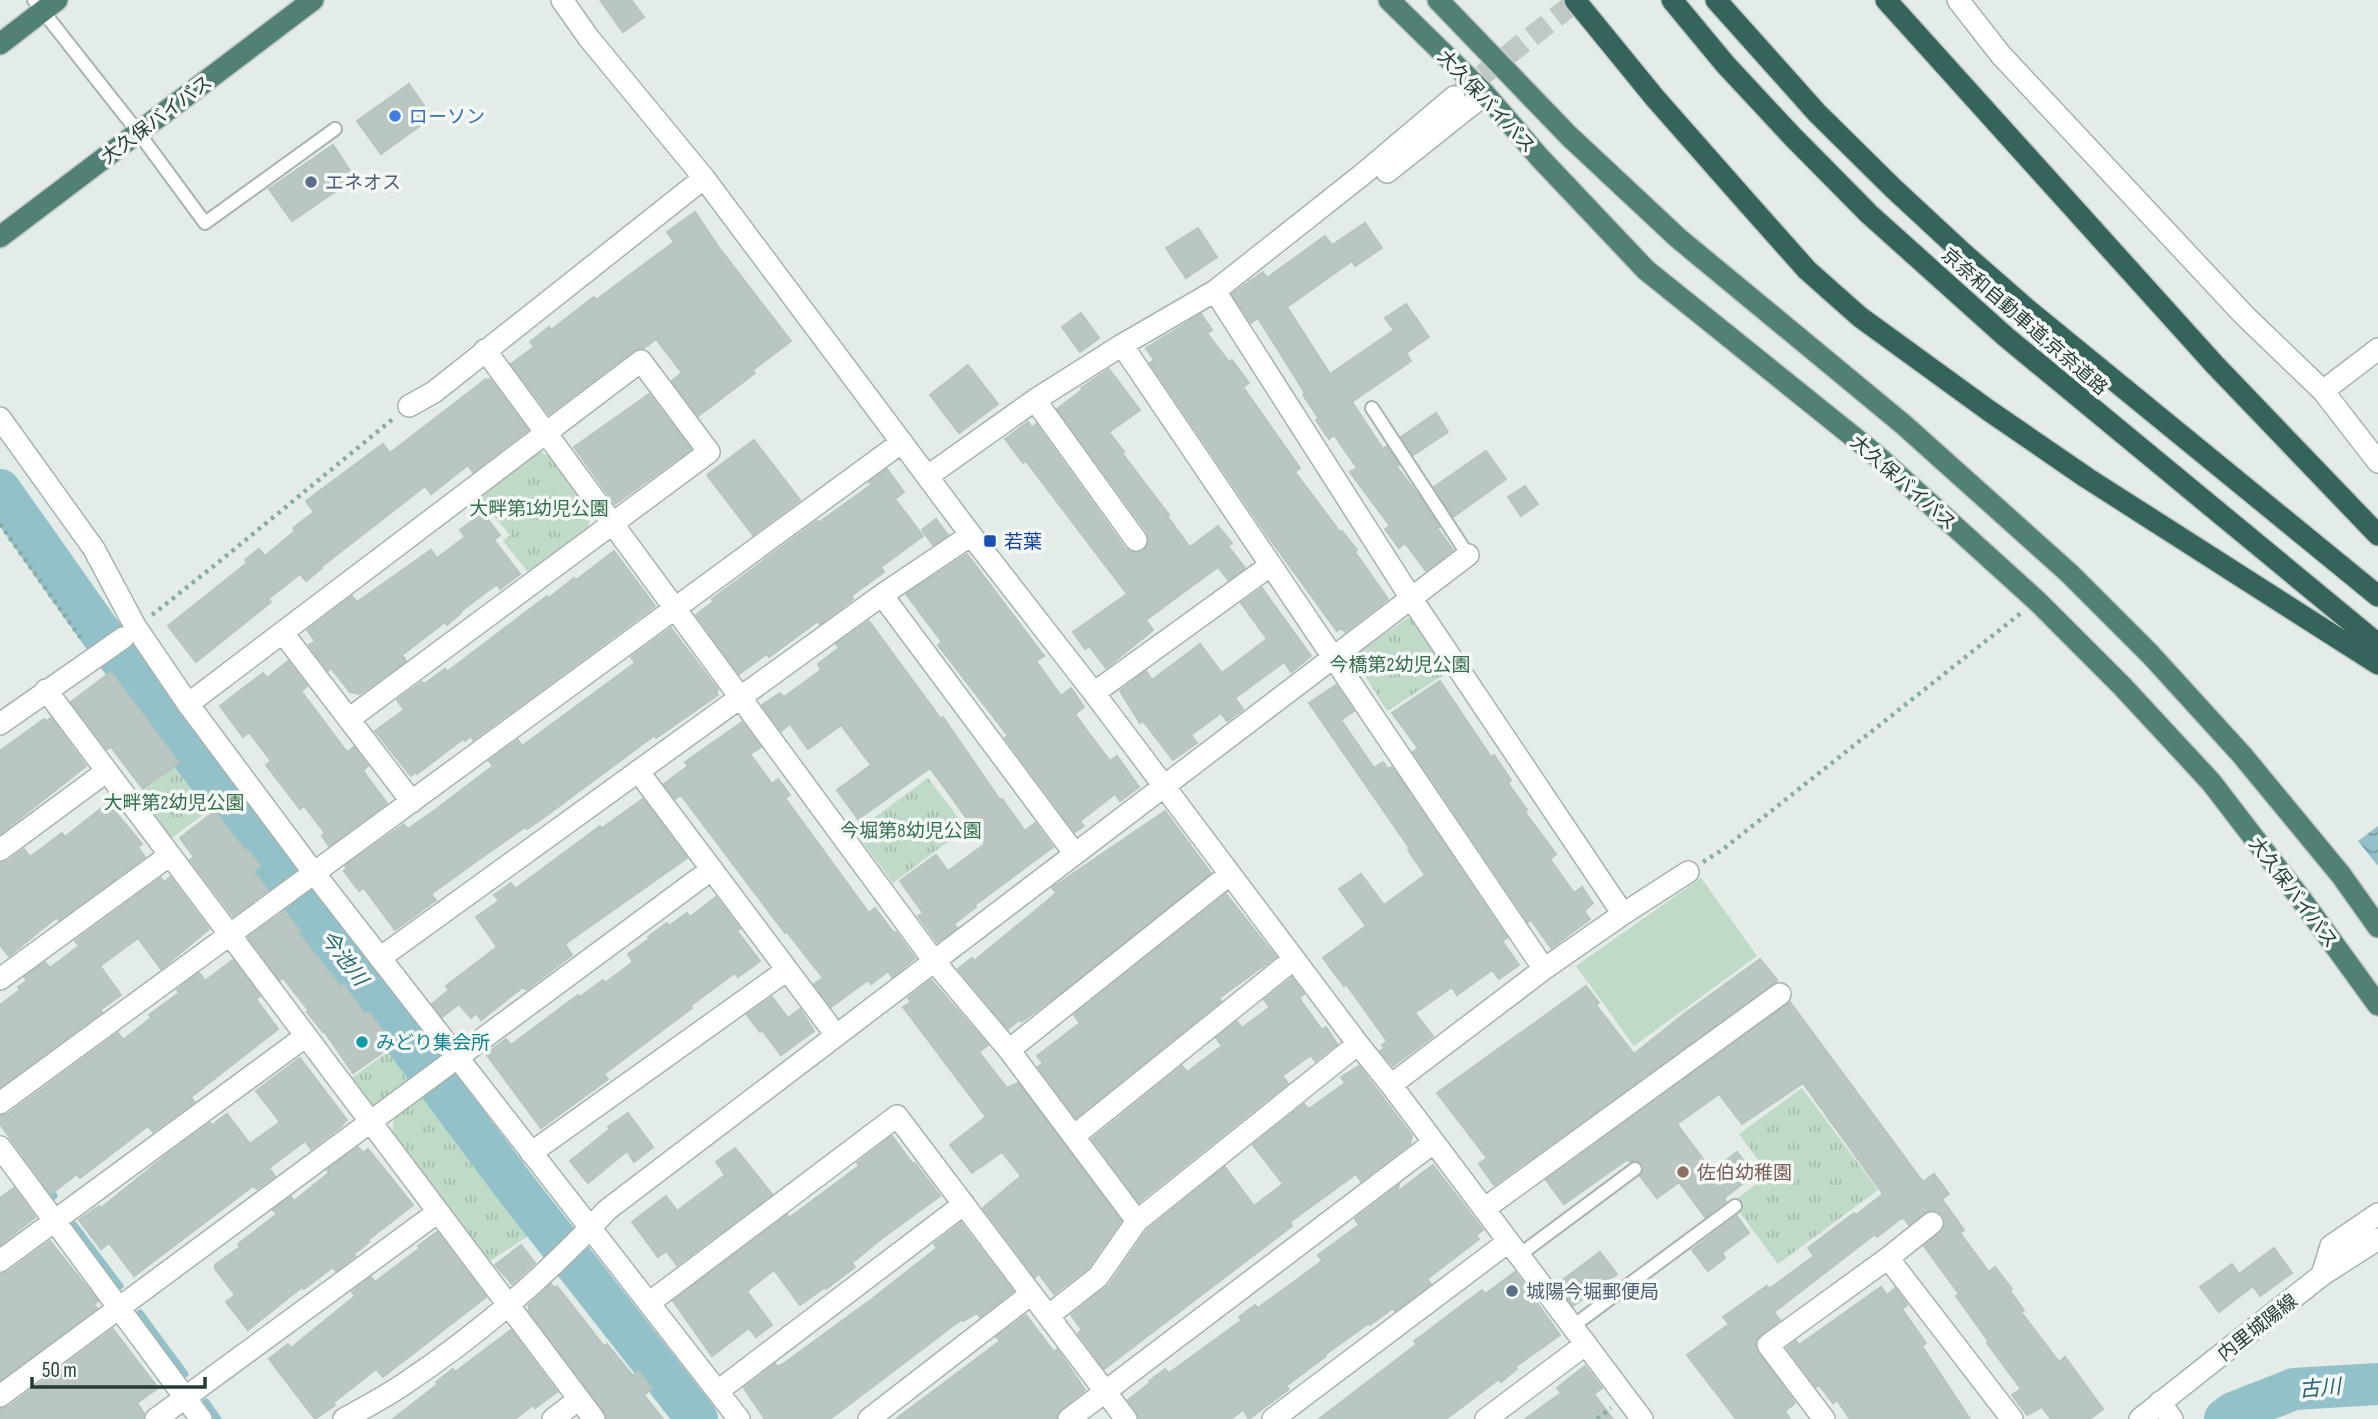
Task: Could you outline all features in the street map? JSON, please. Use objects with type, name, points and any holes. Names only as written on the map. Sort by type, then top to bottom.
[{"type":"highway","name":"大久保バイパス","points":[[0,237],[313,0]]},
{"type":"highway","name":"大久保バイパス","points":[[1389,0],[1485,94],[1540,158],[1646,270],[1876,455],[2036,601],[2122,686],[2211,782],[2378,1005]]},
{"type":"highway","name":"大久保バイパス","points":[[1438,0],[1569,136],[1678,238],[1904,425],[2069,573],[2150,654],[2242,755],[2341,875],[2378,927]]},
{"type":"highway","points":[[1575,0],[1655,98],[1807,270],[1860,317],[2087,478],[2378,664]]},
{"type":"highway","name":"京奈和自動車道;京奈道路","points":[[1672,0],[1772,115],[1880,224],[2006,337],[2378,644]]},
{"type":"highway","name":"京奈和自動車道;京奈道路","points":[[1716,0],[1817,113],[1963,253],[2028,310],[2378,596]]},
{"type":"highway","points":[[1886,0],[2215,365],[2378,535]]},
{"type":"highway","points":[[0,44],[45,4]]},
{"type":"street","points":[[562,0],[588,37],[704,178],[971,535],[1391,1084],[1642,1419]]},
{"type":"street","points":[[1958,0],[2001,55],[2234,305],[2323,391],[2378,462]]},
{"type":"street","points":[[1351,184],[1372,184],[1485,94]]},
{"type":"street","points":[[928,476],[1035,400],[1215,291],[1351,184],[1454,97]]},
{"type":"street","points":[[409,406],[434,392],[704,178]]},
{"type":"street","points":[[1215,291],[1411,598],[1623,914]]},
{"type":"street","points":[[1122,345],[1544,969]]},
{"type":"street","points":[[2323,391],[2378,349]]},
{"type":"street","points":[[485,350],[934,961],[1009,1050],[1138,1221]]},
{"type":"street","points":[[188,704],[641,361],[709,452],[349,719]]},
{"type":"street","points":[[1035,400],[1136,540]]},
{"type":"street","points":[[0,418],[94,549],[135,626],[308,877],[380,958],[452,1061],[531,1153],[585,1233],[649,1303],[739,1419]]},
{"type":"street","points":[[0,1103],[902,442]]},
{"type":"street","points":[[380,958],[882,595],[971,535]]},
{"type":"street","points":[[344,1419],[403,1385],[509,1306],[558,1261],[607,1210],[1468,555]]},
{"type":"street","points":[[1094,693],[1271,565]]},
{"type":"street","points":[[882,595],[1074,854]]},
{"type":"street","points":[[283,633],[412,802]]},
{"type":"street","points":[[0,723],[123,638]]},
{"type":"street","points":[[46,690],[594,1419]]},
{"type":"street","points":[[0,850],[107,771]]},
{"type":"street","points":[[638,771],[836,1035]]},
{"type":"street","points":[[0,979],[170,855]]},
{"type":"street","points":[[0,1396],[712,869]]},
{"type":"street","points":[[1391,1084],[1544,969],[1688,872]]},
{"type":"street","points":[[1009,1050],[1230,874]]},
{"type":"street","points":[[1074,1136],[1294,959]]},
{"type":"street","points":[[531,1153],[787,970]]},
{"type":"street","points":[[1484,1209],[1780,994]]},
{"type":"street","points":[[0,1262],[306,1036]]},
{"type":"street","points":[[1048,1316],[1098,1277],[1138,1221],[1358,1044]]},
{"type":"street","points":[[649,1303],[897,1116],[1126,1419]]},
{"type":"street","points":[[1069,1419],[1433,1143]]},
{"type":"street","points":[[0,1147],[201,1419]]},
{"type":"street","points":[[718,1391],[964,1204]]},
{"type":"street","points":[[156,1419],[438,1212]]},
{"type":"street","points":[[2322,1275],[2331,1246],[2378,1214]]},
{"type":"street","points":[[1824,1419],[1768,1345],[1932,1223]]},
{"type":"street","name":"内里城陽線","points":[[2140,1419],[2166,1411],[2322,1275],[2378,1239]]},
{"type":"street","points":[[1273,1419],[1513,1249]]},
{"type":"street","points":[[1888,1258],[2012,1419]]},
{"type":"street","points":[[869,1419],[1031,1294]]},
{"type":"street","points":[[1486,1419],[1586,1344]]},
{"type":"street","points":[[553,1419],[579,1399]]},
{"type":"lane","points":[[45,4],[205,223],[335,129]]},
{"type":"lane","points":[[1372,408],[1468,555]]},
{"type":"lane","points":[[1513,1249],[1635,1169]]},
{"type":"lane","points":[[1573,1326],[1735,1206]]},
{"type":"path","points":[[149,618],[409,406]]},
{"type":"path","points":[[0,524],[96,659]]},
{"type":"path","points":[[1688,872],[1722,850],[2036,601]]},
{"type":"green space","name":"大畔第1幼児公園","points":[[536,450],[549,456],[591,511],[588,529],[528,572],[503,541],[510,535],[477,496]]},
{"type":"green space","name":"今橋第2幼児公園","points":[[1409,617],[1448,672],[1387,711],[1353,656]]},
{"type":"green space","name":"大畔第2幼児公園","points":[[181,762],[215,806],[165,843],[133,799]]},
{"type":"green space","name":"今堀第8幼児公園","points":[[928,778],[966,828],[893,883],[855,832]]},
{"type":"green space","points":[[1701,878],[1757,956],[1634,1046],[1576,966]]},
{"type":"green space","points":[[398,1045],[420,1076],[379,1107],[365,1103],[347,1081]]},
{"type":"green space","points":[[1802,1088],[1878,1190],[1778,1264],[1732,1202],[1769,1175],[1739,1134]]},
{"type":"green space","points":[[429,1093],[437,1099],[536,1231],[490,1261],[392,1133],[394,1118]]},
{"type":"water","points":[[2378,826],[2378,866],[2358,841]]},
{"type":"building","points":[[600,0],[631,0],[644,17],[623,32]]},
{"type":"building","points":[[409,84],[432,117],[381,154],[357,121]]},
{"type":"building","points":[[333,145],[355,178],[292,221],[269,189]]},
{"type":"building","points":[[695,212],[791,341],[753,370],[755,373],[698,416],[672,381],[682,373],[656,339],[644,348],[633,351],[549,414],[511,364],[534,347],[530,342],[549,327],[551,330],[594,297],[596,300],[674,242],[667,232]]},
{"type":"building","points":[[1365,223],[1382,248],[1355,266],[1352,261],[1287,307],[1330,374],[1394,330],[1385,318],[1406,304],[1429,337],[1406,353],[1411,361],[1352,402],[1383,449],[1387,446],[1399,465],[1396,466],[1420,497],[1453,550],[1426,571],[1405,543],[1399,548],[1385,529],[1390,526],[1350,472],[1357,468],[1334,435],[1329,439],[1316,420],[1319,419],[1303,395],[1305,393],[1258,318],[1251,323],[1232,294],[1263,272],[1267,278],[1325,236],[1332,245]]},
{"type":"building","points":[[1198,228],[1217,257],[1186,278],[1166,248]]},
{"type":"building","points":[[1081,313],[1099,338],[1080,352],[1062,327]]},
{"type":"building","points":[[1201,314],[1212,330],[1207,333],[1249,383],[1243,387],[1300,468],[1295,472],[1340,532],[1342,531],[1357,550],[1355,552],[1388,599],[1345,632],[1341,628],[1337,631],[1267,535],[1150,363],[1154,360],[1146,348]]},
{"type":"building","points":[[968,365],[998,404],[959,433],[930,395]]},
{"type":"building","points":[[1109,369],[1140,410],[1109,432],[1124,452],[1122,453],[1190,547],[1218,526],[1232,543],[1228,546],[1245,568],[1228,580],[1218,567],[1146,620],[1153,630],[1106,668],[1089,646],[1085,649],[1073,632],[1127,594],[1026,461],[1023,463],[1005,439],[1028,422],[1032,428],[1036,424],[1125,548],[1131,552],[1143,551],[1148,545],[1147,532],[1057,409]]},
{"type":"building","points":[[486,379],[490,379],[528,430],[473,472],[468,465],[431,494],[425,486],[306,581],[300,574],[268,599],[271,602],[196,662],[168,626],[247,563],[245,560],[259,549],[265,556],[295,531],[293,528],[314,512],[306,501],[383,444],[390,453]]},
{"type":"building","points":[[649,394],[691,449],[615,504],[574,447]]},
{"type":"building","points":[[1436,413],[1448,432],[1413,455],[1401,437]]},
{"type":"building","points":[[754,440],[800,500],[753,535],[707,475]]},
{"type":"building","points":[[1486,451],[1506,479],[1453,517],[1434,487]]},
{"type":"building","points":[[887,469],[904,492],[895,499],[923,536],[881,567],[884,572],[851,596],[853,599],[820,624],[818,621],[769,657],[767,654],[739,674],[696,615],[714,601],[712,599],[817,521],[818,523],[871,485],[869,482]]},
{"type":"building","points":[[1525,486],[1538,504],[1521,516],[1508,497]]},
{"type":"building","points":[[483,513],[500,535],[494,540],[520,574],[500,589],[497,584],[447,625],[445,622],[402,655],[406,661],[360,694],[350,692],[331,668],[328,671],[309,645],[315,641],[307,630],[352,596],[357,602],[431,550],[437,558],[465,537],[460,530]]},
{"type":"building","points":[[936,519],[948,535],[933,545],[922,530]]},
{"type":"building","points":[[614,551],[655,606],[473,740],[471,736],[465,741],[463,739],[411,776],[375,731],[404,710],[397,700],[445,669],[447,672],[547,596],[549,598],[574,578],[575,581]]},
{"type":"building","points":[[967,554],[1044,656],[1036,661],[1061,696],[1071,688],[1084,707],[1075,714],[1110,761],[1117,756],[1139,787],[1120,801],[1115,794],[1080,821],[1084,826],[1075,832],[1005,738],[1008,736],[938,645],[942,642],[906,594]]},
{"type":"building","points":[[1262,588],[1311,656],[1291,672],[1284,662],[1235,698],[1243,709],[1227,721],[1221,713],[1191,735],[1197,743],[1173,760],[1143,721],[1140,723],[1120,691],[1146,671],[1152,680],[1200,644],[1222,673],[1267,639],[1241,603]]},
{"type":"building","points":[[869,621],[941,719],[943,717],[1000,800],[1002,799],[1025,831],[1035,823],[1053,847],[975,905],[976,907],[954,924],[957,928],[937,942],[918,916],[923,913],[900,881],[936,855],[948,871],[985,844],[939,780],[930,768],[858,819],[837,790],[871,765],[841,725],[808,749],[790,724],[781,731],[762,705],[780,693],[784,697],[821,670],[818,664],[839,648],[836,644]]},
{"type":"building","points":[[671,628],[718,690],[718,695],[656,738],[655,735],[543,818],[527,829],[525,827],[431,894],[436,900],[395,930],[364,888],[359,891],[344,871],[347,868],[345,866],[404,824],[408,829],[435,810],[493,766],[489,761],[518,740],[522,746],[635,663],[631,657]]},
{"type":"building","points":[[288,661],[307,686],[301,691],[347,752],[354,747],[368,766],[363,770],[387,803],[329,846],[322,836],[325,833],[304,806],[300,809],[266,765],[271,761],[249,732],[243,737],[220,706],[263,673],[267,678]]},
{"type":"building","points":[[111,672],[179,763],[143,789],[111,747],[107,749],[71,702]]},
{"type":"building","points":[[1440,681],[1491,757],[1494,755],[1511,780],[1508,783],[1527,810],[1525,812],[1556,854],[1550,859],[1574,893],[1582,887],[1593,903],[1584,911],[1590,919],[1551,948],[1531,920],[1528,922],[1413,752],[1418,748],[1392,713]]},
{"type":"building","points":[[1336,685],[1354,711],[1341,720],[1374,768],[1383,762],[1388,769],[1392,767],[1507,938],[1502,941],[1519,965],[1499,979],[1492,970],[1457,995],[1452,987],[1415,1013],[1433,1036],[1393,1066],[1380,1051],[1385,1048],[1382,1045],[1387,1041],[1346,984],[1344,986],[1323,958],[1366,926],[1339,889],[1361,874],[1384,905],[1425,875],[1408,850],[1410,849],[1309,703]]},
{"type":"building","points":[[51,718],[86,766],[0,834],[0,751],[44,719],[46,721]]},
{"type":"building","points":[[742,722],[761,747],[750,754],[772,784],[778,779],[790,795],[785,798],[869,913],[875,908],[915,958],[892,977],[888,971],[871,984],[868,980],[831,1007],[814,984],[823,978],[787,932],[785,933],[681,795],[675,799],[664,784],[688,766],[685,762]]},
{"type":"building","points":[[643,799],[687,858],[565,944],[572,955],[526,990],[523,987],[481,1020],[476,1013],[471,1018],[459,1004],[442,1017],[432,1004],[449,990],[446,986],[497,947],[476,917],[499,901],[494,895],[511,883],[515,889],[600,826],[602,828]]},
{"type":"building","points":[[108,803],[142,844],[138,847],[145,857],[59,920],[57,917],[9,956],[0,945],[0,863],[8,861],[24,849],[30,857],[62,833],[65,837]]},
{"type":"building","points":[[215,811],[245,851],[247,849],[260,866],[253,871],[268,890],[233,916],[190,860],[194,857],[180,838]]},
{"type":"building","points":[[1165,811],[1211,873],[1058,995],[1008,1029],[958,969],[972,958],[974,961],[1047,901],[1056,893],[1052,888]]},
{"type":"building","points":[[170,877],[209,929],[161,969],[138,938],[100,966],[121,995],[0,1087],[0,1005],[20,990],[18,987],[27,981],[24,977],[45,962],[50,968],[79,946],[75,941],[161,878],[164,882]]},
{"type":"building","points":[[1226,894],[1276,957],[1219,998],[1221,1001],[1076,1118],[1038,1067],[1043,1063],[1037,1056],[1080,1023],[1074,1015]]},
{"type":"building","points":[[716,897],[760,961],[738,977],[735,973],[690,1006],[692,1008],[604,1074],[608,1079],[541,1128],[486,1054],[506,1039],[511,1045],[578,995],[580,997],[603,980],[605,983],[633,962],[628,954],[649,939],[648,937],[687,913],[690,917]]},
{"type":"building","points":[[285,911],[300,932],[298,933],[341,987],[344,985],[365,1015],[369,1012],[393,1045],[353,1073],[324,1031],[307,1012],[309,1011],[283,978],[280,980],[248,937]]},
{"type":"building","points":[[1760,959],[1776,982],[1494,1185],[1479,1164],[1487,1158],[1437,1093],[1586,986],[1599,1003],[1596,1005],[1634,1054]]},
{"type":"building","points":[[233,960],[260,996],[256,999],[278,1029],[191,1097],[194,1102],[153,1132],[148,1126],[80,1178],[77,1174],[51,1194],[0,1124],[0,1116],[8,1114],[118,1033],[123,1040],[199,973],[205,981]]},
{"type":"building","points":[[1292,978],[1304,994],[1299,998],[1322,1030],[1326,1027],[1337,1044],[1315,1061],[1311,1055],[1282,1076],[1288,1083],[1139,1202],[1092,1139],[1182,1066],[1187,1072],[1222,1046],[1216,1038],[1237,1022],[1242,1028],[1270,1007],[1264,1000]]},
{"type":"building","points":[[931,980],[988,1045],[979,1052],[1007,1088],[1018,1083],[1121,1221],[1088,1268],[1054,1294],[1039,1274],[1035,1277],[983,1208],[1021,1176],[1002,1152],[972,1173],[950,1145],[986,1117],[903,1007],[911,1002],[908,998]]},
{"type":"building","points":[[772,997],[788,1018],[800,1009],[814,1031],[781,1055],[747,1015]]},
{"type":"building","points":[[1790,1002],[1923,1182],[1934,1174],[1949,1194],[1942,1199],[1964,1230],[1960,1233],[1989,1272],[1995,1267],[2012,1289],[2010,1291],[2024,1310],[2021,1312],[2059,1362],[2065,1357],[2103,1409],[2090,1419],[2051,1419],[2042,1407],[2027,1415],[2012,1395],[2021,1389],[1987,1343],[1989,1342],[1956,1296],[1959,1294],[1924,1246],[1944,1227],[1943,1215],[1931,1210],[1909,1225],[1904,1218],[1900,1219],[1877,1237],[1875,1234],[1774,1312],[1780,1320],[1760,1335],[1755,1347],[1795,1403],[1785,1411],[1790,1419],[1736,1419],[1687,1355],[1729,1324],[1723,1317],[1767,1286],[1769,1289],[1814,1256],[1808,1248],[1883,1194],[1803,1083],[1742,1124],[1719,1094],[1677,1124],[1712,1171],[1737,1152],[1754,1175],[1705,1217],[1679,1182],[1657,1198],[1640,1176],[1644,1169],[1642,1163],[1635,1160],[1630,1162],[1628,1159],[1564,1204],[1546,1180]]},
{"type":"building","points":[[300,1058],[347,1120],[342,1126],[311,1149],[305,1141],[269,1168],[275,1176],[257,1189],[253,1186],[134,1276],[109,1243],[101,1249],[79,1220],[99,1206],[101,1208],[169,1153],[227,1114],[250,1144],[280,1122],[256,1091]]},
{"type":"building","points":[[1359,1066],[1412,1136],[1410,1144],[1361,1181],[1356,1174],[1290,1222],[1292,1226],[1104,1369],[1078,1333],[1082,1330],[1071,1315],[1109,1285],[1147,1230],[1225,1167],[1254,1206],[1283,1184],[1253,1145],[1304,1104],[1309,1109],[1345,1083],[1341,1077]]},
{"type":"building","points":[[628,1113],[653,1147],[634,1162],[627,1151],[588,1183],[570,1161]]},
{"type":"building","points":[[892,1136],[940,1196],[852,1263],[855,1267],[800,1305],[774,1270],[747,1291],[772,1325],[756,1337],[749,1328],[712,1356],[673,1301],[787,1215],[789,1218],[859,1166],[857,1163]]},
{"type":"building","points":[[358,1147],[363,1153],[368,1149],[413,1205],[368,1240],[355,1256],[336,1271],[333,1267],[304,1289],[302,1287],[248,1330],[226,1302],[235,1295],[215,1269],[215,1265],[277,1214],[273,1210],[291,1197],[294,1201],[329,1173],[327,1170]]},
{"type":"building","points":[[735,1148],[772,1194],[677,1265],[666,1251],[658,1257],[632,1222],[666,1196],[677,1211],[725,1175],[716,1162]]},
{"type":"building","points":[[1433,1165],[1483,1230],[1476,1235],[1479,1239],[1427,1279],[1431,1284],[1395,1311],[1393,1308],[1326,1354],[1286,1386],[1289,1389],[1249,1419],[1243,1410],[1231,1419],[1139,1419],[1128,1400],[1150,1383],[1149,1381],[1165,1369],[1169,1373],[1242,1320],[1239,1317],[1255,1305],[1258,1308],[1322,1261],[1318,1255],[1359,1225],[1355,1219],[1399,1185],[1397,1192]]},
{"type":"building","points":[[14,1188],[35,1217],[0,1245],[0,1198]]},
{"type":"building","points":[[1737,1216],[1749,1233],[1722,1253],[1725,1258],[1708,1271],[1692,1250]]},
{"type":"building","points":[[961,1223],[1013,1291],[980,1317],[977,1313],[963,1321],[962,1319],[830,1419],[765,1419],[744,1388],[775,1364],[777,1367],[783,1364],[872,1299],[937,1248],[934,1244]]},
{"type":"building","points":[[437,1232],[486,1297],[383,1377],[376,1369],[315,1419],[269,1359],[288,1344],[291,1348],[355,1296],[352,1292],[371,1277],[375,1282]]},
{"type":"building","points":[[50,1241],[98,1301],[94,1304],[97,1308],[0,1380],[0,1274],[8,1272]]},
{"type":"building","points":[[521,1245],[535,1263],[512,1284],[495,1265]]},
{"type":"building","points":[[2274,1248],[2292,1273],[2260,1296],[2253,1286],[2219,1312],[2200,1287],[2232,1264],[2239,1274]]},
{"type":"building","points":[[1600,1252],[1617,1274],[1573,1306],[1557,1284]]},
{"type":"building","points":[[1515,1272],[1560,1335],[1515,1367],[1517,1369],[1501,1382],[1499,1379],[1446,1419],[1319,1419],[1417,1344],[1414,1341],[1482,1290],[1485,1294]]},
{"type":"building","points":[[551,1284],[554,1288],[557,1286],[604,1346],[607,1344],[633,1376],[638,1371],[652,1388],[644,1395],[663,1419],[607,1419],[604,1411],[528,1310],[528,1306]]},
{"type":"building","points":[[1881,1287],[1887,1295],[1895,1288],[1907,1305],[1902,1309],[1926,1343],[1922,1346],[1970,1419],[1850,1419],[1837,1400],[1833,1403],[1819,1385],[1816,1387],[1787,1348],[1796,1341],[1799,1345]]},
{"type":"building","points":[[1026,1315],[1054,1352],[1057,1349],[1085,1390],[1061,1409],[1056,1419],[896,1419],[1000,1341],[996,1337]]},
{"type":"building","points":[[113,1329],[158,1388],[137,1403],[144,1413],[143,1419],[0,1419],[0,1409],[8,1407]]},
{"type":"building","points":[[511,1330],[557,1392],[515,1419],[393,1419],[453,1369],[455,1372]]},
{"type":"building","points":[[1585,1366],[1602,1388],[1594,1394],[1613,1419],[1525,1419],[1561,1393],[1557,1388]]},
{"type":"waterway","name":"今池川","points":[[0,490],[98,629],[515,1187],[697,1419]]},
{"type":"waterway","points":[[46,1185],[54,1196]]},
{"type":"waterway","points":[[74,1225],[120,1286]]},
{"type":"waterway","points":[[140,1313],[185,1374]]},
{"type":"waterway","name":"古川","points":[[2225,1419],[2233,1413],[2294,1389],[2378,1384]]},
{"type":"waterway","points":[[206,1402],[218,1419]]},
{"type":"tunnel","points":[[1458,94],[1578,0]]},
{"type":"place","name":"ローソン","points":[[395,116]]},
{"type":"place","name":"エネオス","points":[[311,182]]},
{"type":"place","name":"若葉","points":[[990,541]]},
{"type":"place","name":"みどり集会所","points":[[362,1042]]},
{"type":"place","name":"佐伯幼稚園","points":[[1683,1172]]},
{"type":"place","name":"城陽今堀郵便局","points":[[1512,1291]]}]
